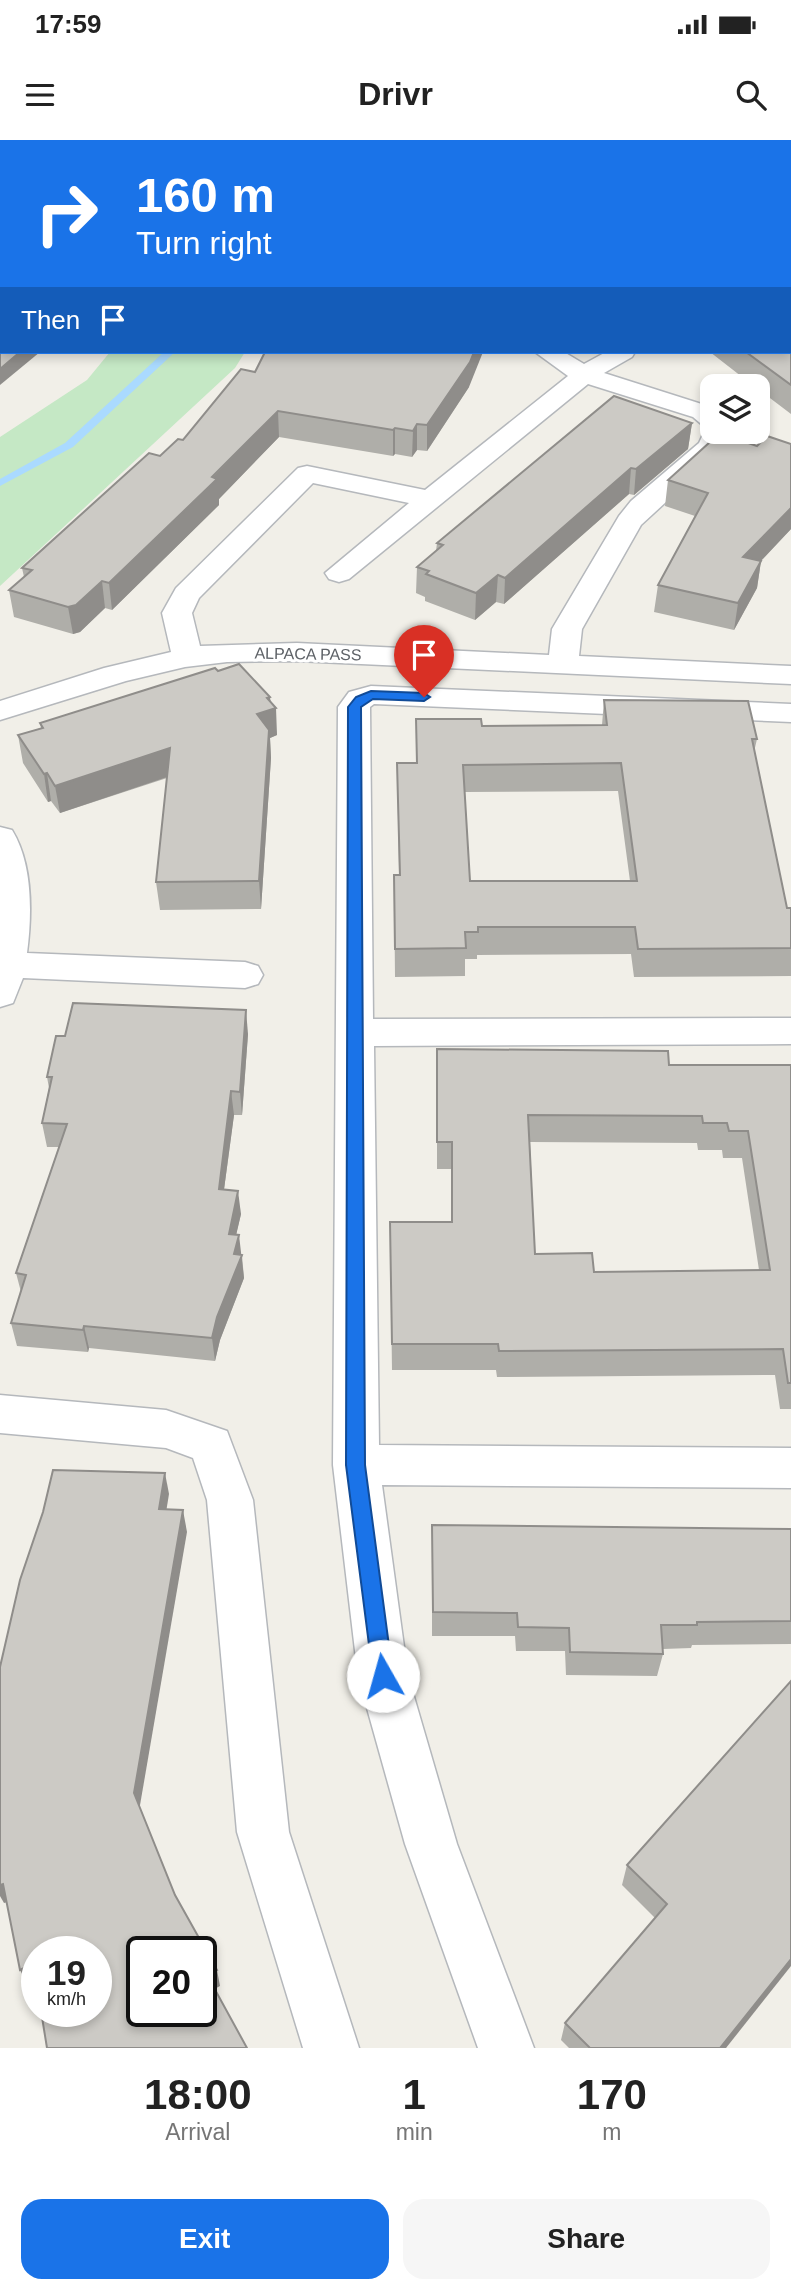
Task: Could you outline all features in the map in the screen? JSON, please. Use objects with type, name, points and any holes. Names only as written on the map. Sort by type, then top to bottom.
[{"type":"street","points":[[550,354],[584,375],[700,411]]},
{"type":"street","points":[[339,573],[584,375],[620,354]]},
{"type":"street","points":[[564,664],[567,629],[629,522],[641,507],[712,444]]},
{"type":"street","points":[[187,657],[177,613],[186,594],[307,474],[430,499]]},
{"type":"street","name":"ALPACA PASS","points":[[0,711],[100,679],[187,657],[297,652],[791,676]]},
{"type":"street","points":[[506,2048],[431,1844],[383,1676],[356,1465],[355,707],[360,699],[371,695],[791,713]]},
{"type":"street","points":[[0,838],[13,914],[5,980],[245,975]]},
{"type":"street","points":[[354,1033],[791,1031]]},
{"type":"street","points":[[0,1414],[166,1429],[211,1445],[230,1500],[262,1832],[331,2048]]},
{"type":"street","points":[[356,1465],[791,1468]]},
{"type":"green space","points":[[108,354],[244,354],[235,368],[0,586],[0,437],[87,380]]},
{"type":"building","points":[[0,354],[18,354],[0,369]]},
{"type":"building","points":[[264,354],[473,354],[427,425],[417,424],[413,431],[278,411],[212,477],[217,479],[109,583],[102,581],[76,605],[68,607],[9,590],[32,570],[22,568],[149,453],[160,456],[178,439],[183,440],[241,369],[255,372]]},
{"type":"building","points":[[749,354],[791,354],[791,385]]},
{"type":"building","points":[[614,396],[692,423],[636,469],[631,468],[505,578],[498,575],[476,593],[426,574],[429,571],[417,567],[443,545],[437,543]]},
{"type":"building","points":[[770,437],[791,444],[791,508],[743,557],[761,561],[738,603],[658,585],[708,493],[668,480],[708,444],[757,446],[770,444]]},
{"type":"building","points":[[239,664],[270,697],[267,698],[276,708],[257,714],[269,730],[259,881],[156,882],[170,748],[55,786],[18,735],[43,728],[40,723],[215,668],[218,671]]},
{"type":"building","points":[[604,700],[748,701],[757,739],[752,739],[787,908],[791,908],[791,948],[638,949],[635,927],[478,927],[478,932],[465,932],[466,948],[395,949],[394,875],[400,875],[397,763],[417,763],[416,719],[481,719],[482,726],[607,725]],"holes":[[[621,763],[637,881],[470,881],[463,765]]]},
{"type":"building","points":[[73,1003],[246,1010],[240,1092],[231,1091],[219,1189],[238,1191],[229,1234],[239,1235],[234,1254],[242,1255],[217,1317],[212,1338],[84,1326],[83,1330],[11,1323],[26,1275],[16,1273],[67,1124],[42,1123],[52,1077],[47,1077],[56,1036],[65,1036]]},
{"type":"building","points":[[437,1049],[668,1051],[669,1065],[791,1065],[791,1383],[788,1383],[783,1349],[499,1351],[498,1344],[392,1344],[390,1222],[452,1222],[452,1142],[437,1142]],"holes":[[[528,1115],[702,1116],[703,1123],[727,1123],[729,1131],[748,1131],[770,1270],[594,1272],[592,1253],[535,1254]]]},
{"type":"building","points":[[53,1470],[165,1473],[159,1509],[183,1510],[134,1793],[175,1895],[198,1936],[126,1936],[126,2027],[217,2027],[217,1993],[247,2048],[47,2048],[44,2027],[112,2027],[112,1936],[21,1936],[20,1970],[3,1884],[0,1885],[0,1667],[20,1580],[43,1512]]},
{"type":"building","points":[[432,1525],[791,1529],[791,1621],[661,1625],[663,1654],[570,1652],[569,1628],[518,1627],[517,1613],[433,1612]]},
{"type":"building","points":[[791,1681],[791,1959],[720,2048],[590,2048],[565,2023],[667,1904],[627,1865]]},
{"type":"waterway","points":[[0,483],[69,445],[168,354]]},
{"type":"route","points":[[383,1676],[356,1465],[355,707],[360,699],[371,695],[424,697]]}]
